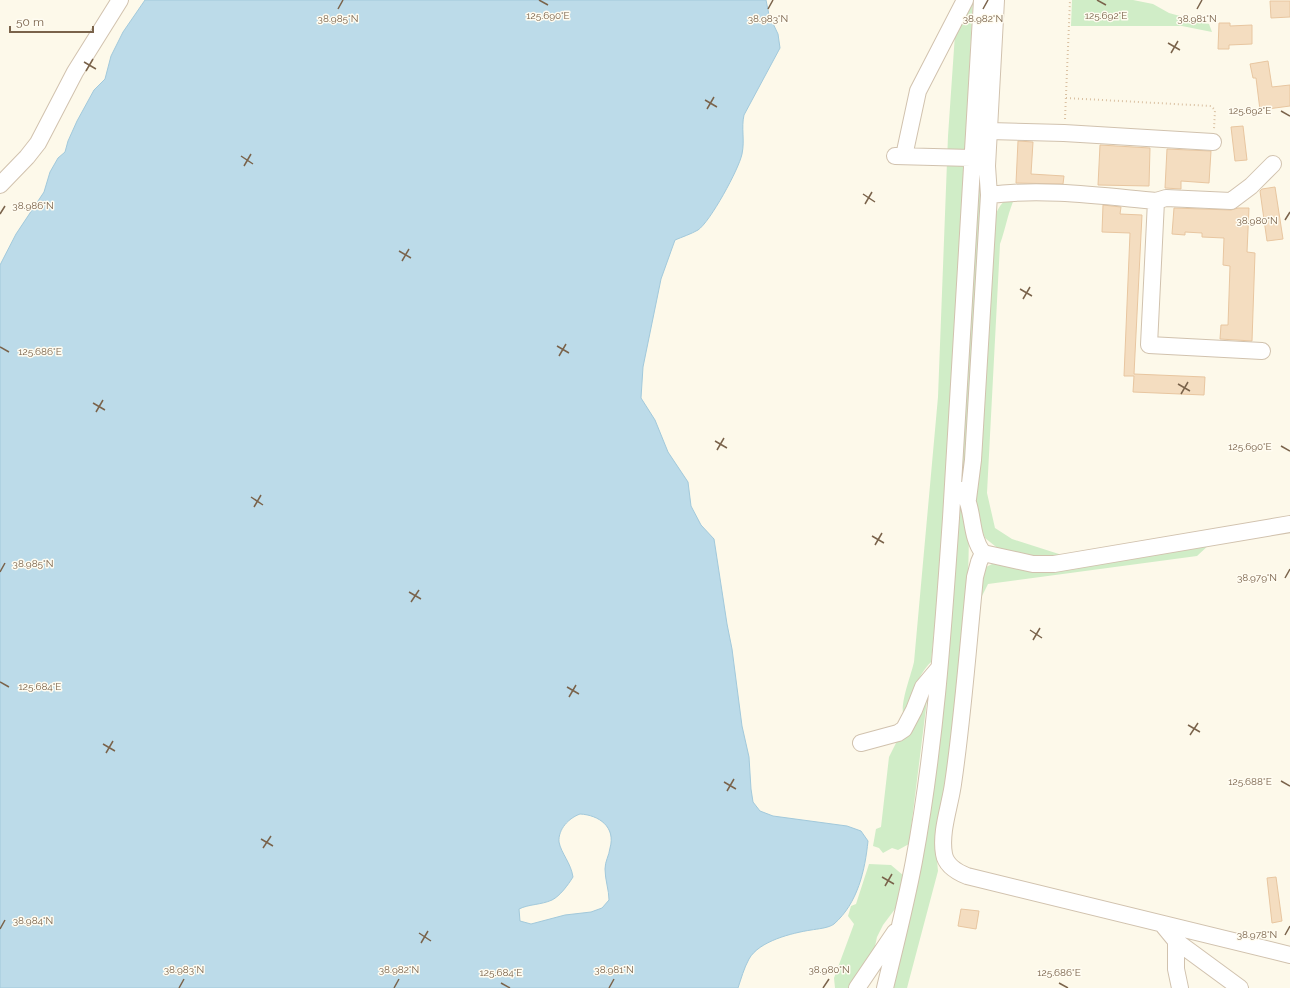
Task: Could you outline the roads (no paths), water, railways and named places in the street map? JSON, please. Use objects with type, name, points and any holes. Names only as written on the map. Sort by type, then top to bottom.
[{"type":"street","points":[[0,185],[38,143],[75,72],[120,0]]},
{"type":"street","points":[[965,0],[918,91],[899,156],[971,158]]},
{"type":"street","points":[[885,988],[914,862],[920,823],[945,604],[971,158],[982,0]]},
{"type":"street","points":[[996,0],[987,166],[989,195],[985,234],[973,460],[968,499],[978,547],[983,554],[1033,564],[1054,564],[1290,524]]},
{"type":"street","points":[[989,131],[1064,133],[1213,142]]},
{"type":"street","points":[[989,195],[1009,192],[1083,194],[1156,201],[1166,198],[1231,201],[1251,186],[1273,164]]},
{"type":"street","points":[[1156,201],[1149,345],[1262,350]]},
{"type":"street","points":[[953,481],[960,487],[968,499]]},
{"type":"street","points":[[983,554],[979,562],[975,578],[953,784],[944,837],[944,854],[948,864],[957,872],[966,876],[1290,956]]},
{"type":"street","points":[[861,743],[898,733],[904,729],[914,710],[923,687],[938,668]]},
{"type":"street","points":[[1162,924],[1176,942],[1240,988]]},
{"type":"street","points":[[857,988],[899,926]]},
{"type":"street","points":[[1176,942],[1176,969],[1180,988]]},
{"type":"water","points":[[145,0],[766,0],[769,15],[778,34],[780,48],[744,115],[742,154],[736,171],[723,195],[710,217],[698,230],[675,240],[661,279],[643,367],[641,398],[655,420],[668,452],[688,482],[691,506],[701,525],[714,539],[732,649],[742,726],[749,757],[753,802],[760,811],[773,816],[847,826],[861,831],[868,841],[865,863],[855,896],[842,916],[834,924],[786,936],[760,947],[749,959],[738,988],[0,988],[0,265],[16,234],[44,192],[50,172],[58,158],[65,152],[77,121],[94,90],[105,79],[111,56],[123,32]],"holes":[[[580,814],[599,820],[608,828],[611,834],[605,869],[609,900],[602,908],[591,912],[565,915],[531,924],[520,921],[519,909],[552,900],[561,893],[573,877],[560,846],[559,837],[562,828],[568,821]]]}]
